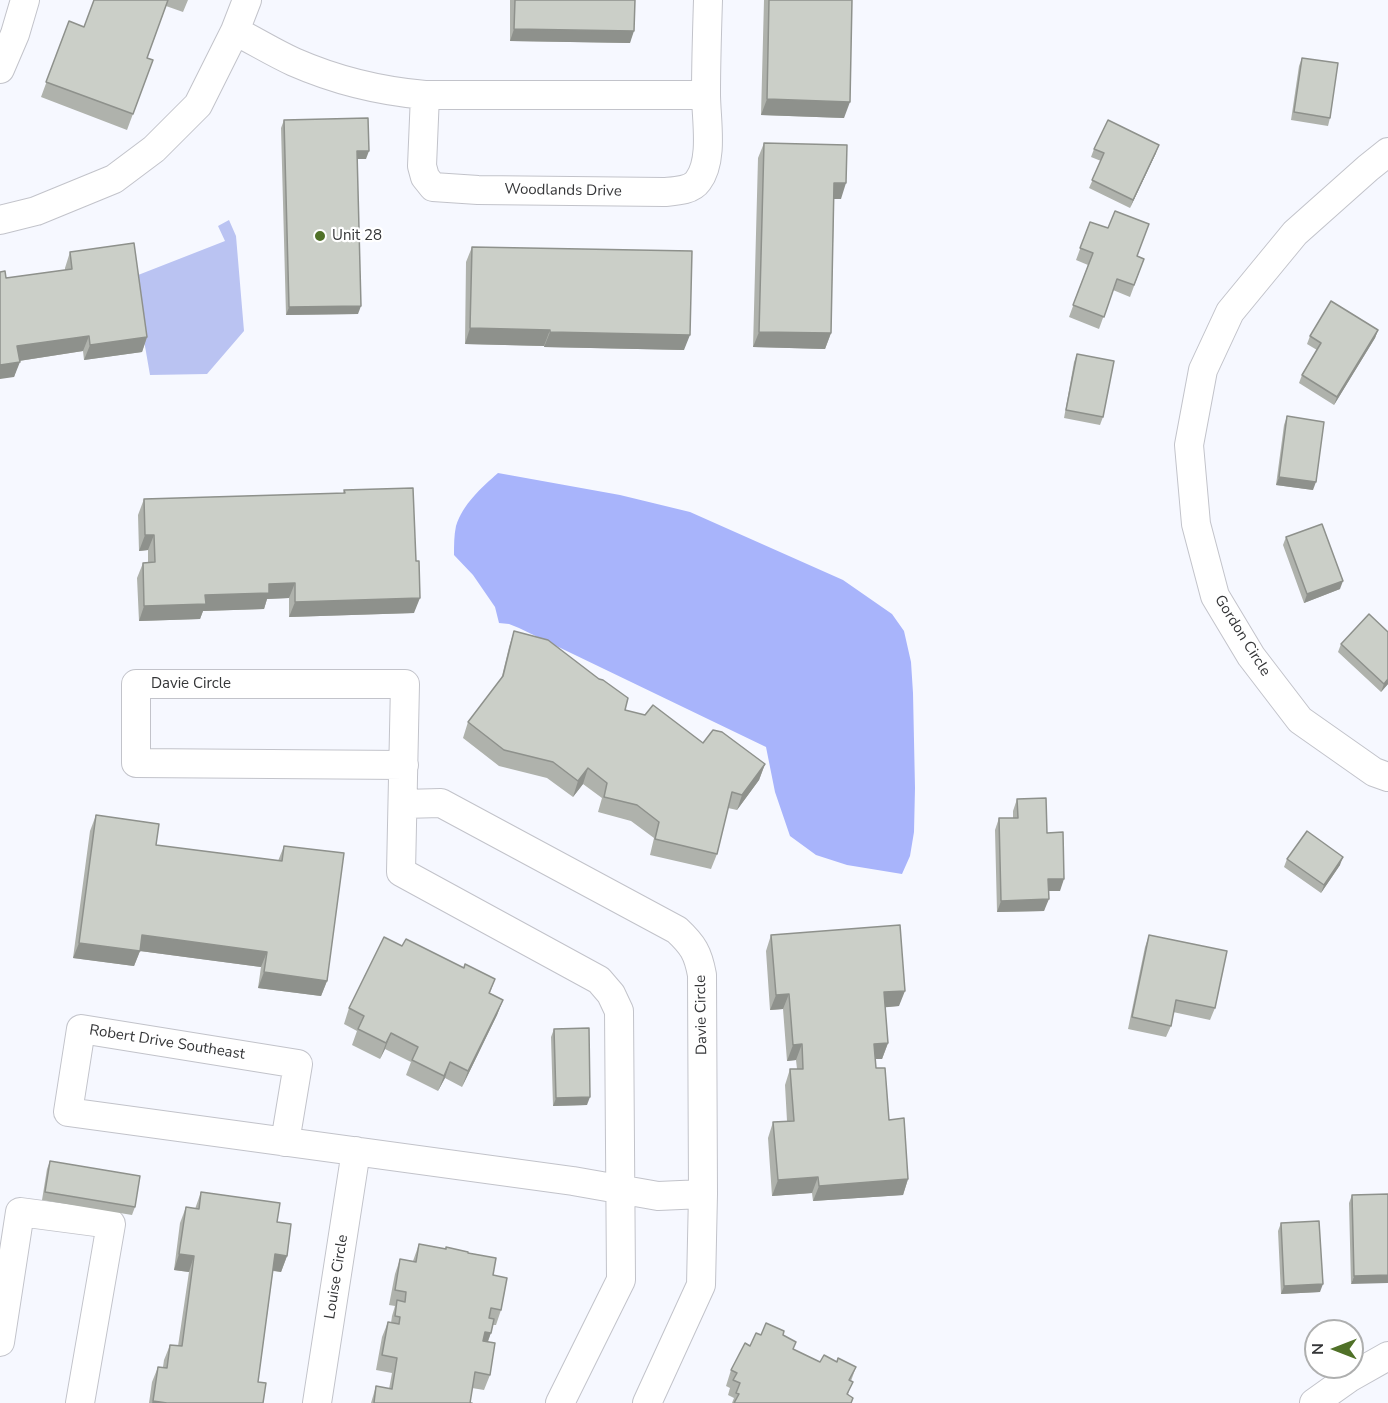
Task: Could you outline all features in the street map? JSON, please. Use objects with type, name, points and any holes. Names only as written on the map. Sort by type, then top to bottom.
[{"type":"street","points":[[0,69],[15,34],[25,0]]},
{"type":"street","points":[[0,220],[36,212],[114,179],[154,149],[198,105],[235,31],[247,0]]},
{"type":"street","name":"Woodlands Drive","points":[[425,95],[422,166],[425,177],[433,188],[681,191],[697,183],[705,167],[708,0]]},
{"type":"street","points":[[235,31],[293,62],[339,79],[375,88],[425,95],[706,95]]},
{"type":"street","name":"Gordon Circle","points":[[1388,152],[1295,233],[1230,312],[1203,370],[1189,445],[1196,524],[1215,596],[1251,656],[1300,720],[1374,772],[1388,777]]},
{"type":"street","name":"Davie Circle","points":[[404,765],[136,763],[136,684],[405,684],[404,765],[401,872],[599,980],[611,994],[619,1011],[621,1280],[560,1403]]},
{"type":"street","name":"Davie Circle","points":[[403,804],[441,803],[677,930],[691,944],[699,957],[702,975],[701,1285],[647,1403]]},
{"type":"street","name":"Robert Drive Southeast","points":[[285,1142],[298,1064],[81,1029],[68,1112],[285,1142],[562,1179],[658,1196],[703,1194]]},
{"type":"street","name":"Louise Circle","points":[[317,1403],[356,1151]]},
{"type":"street","points":[[0,1342],[20,1212],[111,1224],[80,1403]]},
{"type":"street","points":[[1314,1403],[1349,1378],[1388,1356]]},
{"type":"shaded area","points":[[229,220],[236,236],[244,331],[207,374],[150,375],[133,277],[225,241],[218,226]]},
{"type":"shaded area","points":[[498,473],[620,495],[690,512],[843,580],[892,614],[904,631],[911,662],[913,693],[914,832],[910,856],[902,874],[847,865],[816,855],[790,836],[775,792],[766,747],[519,628],[499,623],[495,607],[473,575],[454,555],[454,536],[459,518],[479,491]]},
{"type":"building","points":[[94,0],[168,0],[147,58],[153,60],[133,114],[46,82],[69,21],[84,27]]},
{"type":"building","points":[[515,0],[635,0],[634,31],[514,29]]},
{"type":"building","points":[[769,0],[852,0],[850,102],[767,99]]},
{"type":"building","points":[[1302,58],[1338,63],[1330,118],[1294,112]]},
{"type":"building","name":"Unit 28","points":[[368,118],[369,151],[357,151],[361,306],[289,307],[284,120]]},
{"type":"building","points":[[1108,120],[1159,145],[1133,200],[1092,180],[1104,153],[1094,149]]},
{"type":"building","points":[[764,143],[847,145],[846,183],[834,183],[831,333],[759,332]]},
{"type":"building","points":[[1115,211],[1149,224],[1137,256],[1144,259],[1134,285],[1117,279],[1104,317],[1073,305],[1093,253],[1080,248],[1090,222],[1108,228]]},
{"type":"building","points":[[134,243],[147,337],[90,345],[89,336],[17,346],[20,362],[0,365],[0,272],[5,271],[6,278],[72,269],[70,252]]},
{"type":"building","points":[[472,247],[692,251],[690,335],[470,328]]},
{"type":"building","points":[[1331,301],[1378,330],[1337,397],[1302,375],[1321,343],[1310,336]]},
{"type":"building","points":[[1077,354],[1114,361],[1103,417],[1066,410]]},
{"type":"building","points":[[1287,416],[1324,422],[1316,482],[1279,477]]},
{"type":"building","points":[[413,488],[420,598],[295,602],[295,583],[269,584],[269,593],[205,595],[206,604],[144,606],[143,563],[155,562],[154,535],[145,535],[144,499],[345,493],[344,490]]},
{"type":"building","points":[[1322,524],[1343,581],[1307,594],[1286,537]]},
{"type":"building","points":[[1369,614],[1388,632],[1388,679],[1384,684],[1341,644]]},
{"type":"building","points":[[514,631],[548,640],[628,698],[625,710],[645,715],[653,705],[703,743],[713,730],[722,732],[765,764],[742,795],[732,792],[717,854],[655,839],[659,822],[637,805],[604,797],[607,783],[588,768],[578,781],[553,762],[504,750],[468,722],[503,676]]},
{"type":"building","points":[[1046,798],[1047,833],[1063,832],[1064,879],[1048,879],[1049,899],[1001,901],[999,818],[1018,818],[1017,799]]},
{"type":"building","points":[[96,815],[159,824],[156,845],[282,861],[284,846],[344,853],[327,981],[264,972],[267,952],[142,935],[140,951],[79,943]]},
{"type":"building","points":[[1307,831],[1343,857],[1324,885],[1287,859]]},
{"type":"building","points":[[900,925],[905,991],[884,992],[888,1043],[874,1044],[876,1068],[885,1068],[889,1120],[904,1118],[908,1179],[819,1186],[818,1177],[778,1180],[773,1122],[794,1121],[790,1069],[803,1069],[802,1044],[793,1045],[789,994],[776,995],[771,935]]},
{"type":"building","points":[[1149,935],[1227,951],[1215,1008],[1176,1000],[1171,1026],[1132,1017]]},
{"type":"building","points":[[384,937],[402,946],[406,939],[464,968],[465,964],[495,979],[489,993],[503,1000],[468,1071],[450,1062],[444,1076],[412,1060],[418,1047],[391,1033],[386,1043],[358,1029],[364,1016],[349,1008]]},
{"type":"building","points":[[589,1028],[590,1097],[556,1098],[554,1029]]},
{"type":"building","points":[[50,1161],[140,1176],[135,1207],[45,1192]]},
{"type":"building","points":[[201,1192],[280,1203],[277,1222],[291,1224],[287,1256],[275,1254],[258,1382],[266,1383],[263,1403],[153,1401],[158,1367],[167,1368],[170,1345],[182,1346],[194,1256],[179,1254],[186,1207],[199,1209]]},
{"type":"building","points":[[1388,1194],[1388,1275],[1354,1276],[1352,1195]]},
{"type":"building","points":[[1319,1221],[1323,1284],[1284,1286],[1281,1223]]},
{"type":"building","points":[[419,1244],[446,1249],[446,1247],[496,1258],[493,1275],[507,1278],[501,1310],[491,1308],[489,1318],[494,1319],[491,1333],[485,1332],[483,1341],[495,1343],[490,1375],[475,1372],[470,1403],[374,1403],[376,1386],[392,1389],[397,1358],[382,1355],[388,1322],[399,1324],[400,1317],[395,1316],[397,1300],[405,1302],[406,1292],[395,1290],[400,1259],[416,1262]]},
{"type":"building","points":[[766,1323],[784,1331],[783,1335],[796,1342],[793,1349],[820,1362],[824,1355],[837,1362],[838,1358],[856,1367],[849,1380],[853,1382],[847,1394],[853,1398],[851,1403],[734,1403],[739,1394],[736,1393],[740,1383],[733,1380],[737,1373],[731,1370],[745,1343],[750,1346],[756,1333],[761,1335]]},
{"type":"place","name":"Unit 28","points":[[320,236]]}]
